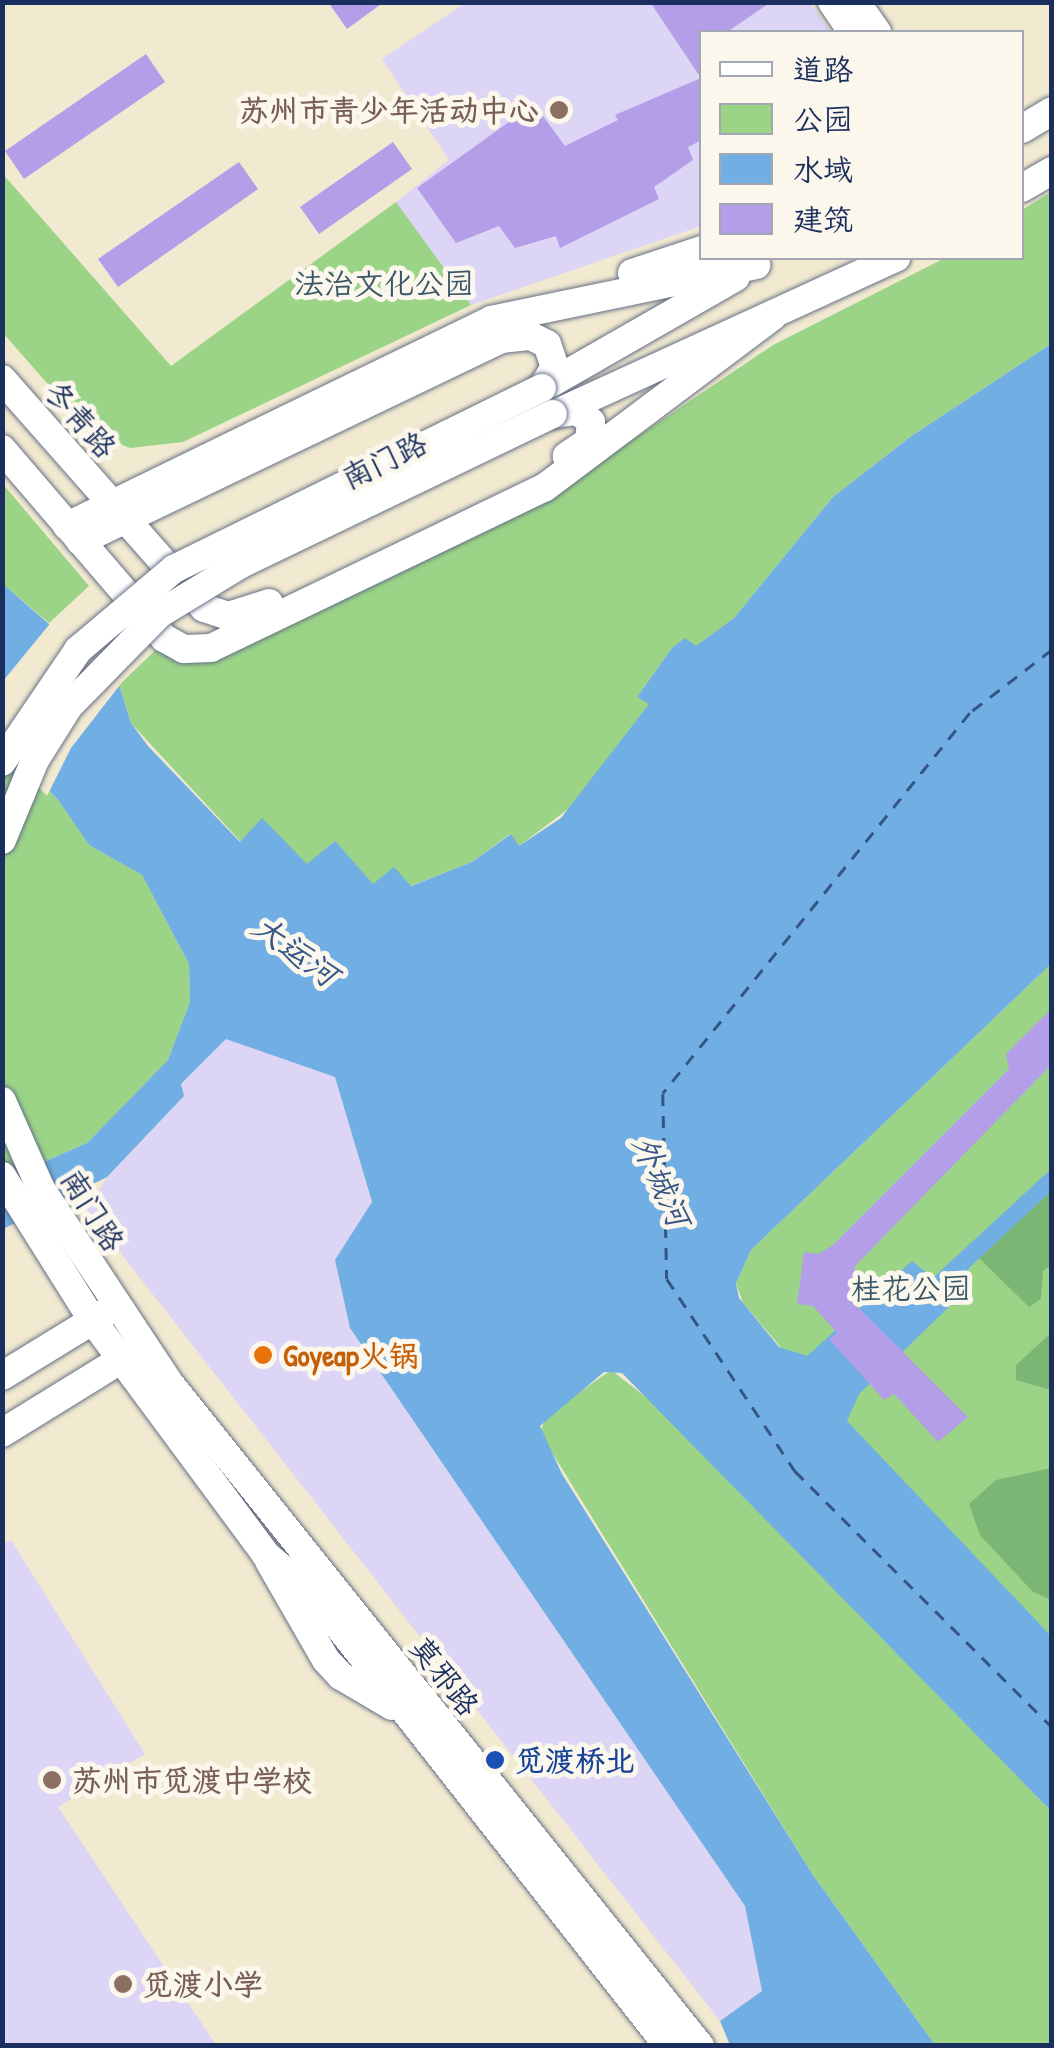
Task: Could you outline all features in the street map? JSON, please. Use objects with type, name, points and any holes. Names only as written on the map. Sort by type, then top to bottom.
[{"type":"main road","points":[[832,2],[851,30]]},
{"type":"main road","points":[[856,2],[876,30]]},
{"type":"main road","points":[[1024,128],[1052,111]]},
{"type":"main road","points":[[1024,187],[1052,170]]},
{"type":"main road","points":[[74,534],[529,308],[699,251]]},
{"type":"main road","name":"南门路","points":[[2,762],[78,650],[174,569],[548,401],[773,316],[892,260]]},
{"type":"main road","points":[[529,308],[765,261]]},
{"type":"main road","name":"南门路","points":[[2,840],[28,774],[70,706],[159,614],[241,564],[548,401],[765,261]]},
{"type":"main road","points":[[2,449],[168,642],[212,648],[544,488],[773,316]]},
{"type":"main road","points":[[117,510],[501,339],[531,336],[548,344],[555,367],[548,401]]},
{"type":"main road","name":"冬青路","points":[[2,379],[204,608],[220,616],[245,614],[565,457],[590,439],[591,422],[582,412],[548,401]]},
{"type":"main road","name":"南门路","points":[[2,1101],[45,1222]]},
{"type":"main road","name":"南门路","points":[[2,1176],[45,1222],[132,1353]]},
{"type":"main road","points":[[2,1376],[104,1314]]},
{"type":"main road","points":[[2,1433],[132,1353]]},
{"type":"main road","name":"莫邪路","points":[[132,1353],[266,1554],[333,1668],[398,1709],[668,2046]]},
{"type":"main road","name":"莫邪路","points":[[132,1353],[700,2046]]},
{"type":"shaded area","name":"苏州市青少年活动中心","points":[[465,3],[810,3],[830,30],[699,30],[699,227],[471,305],[396,202],[449,160],[382,59]]},
{"type":"shaded area","points":[[226,1038],[335,1077],[372,1203],[335,1260],[350,1328],[745,1906],[762,1991],[720,2021],[87,1210],[107,1177],[184,1096],[181,1084]]},
{"type":"shaded area","name":"苏州市觅渡中学校","points":[[11,1540],[145,1754],[58,1807],[216,2045],[3,2045],[2,1545]]},
{"type":"green space","name":"法治文化公园","points":[[2,173],[171,366],[396,202],[471,305],[183,442],[130,448],[110,440],[61,399],[3,333]]},
{"type":"green space","points":[[1051,192],[1051,344],[910,437],[833,497],[734,618],[696,647],[672,648],[637,697],[650,703],[575,804],[519,846],[510,834],[472,862],[410,886],[373,885],[241,842],[131,723],[119,685],[163,643],[176,658],[604,459],[773,345],[941,260],[1024,260],[1024,209]]},
{"type":"green space","points":[[2,483],[89,586],[49,623],[3,584]]},
{"type":"green space","points":[[2,742],[58,800],[89,845],[142,875],[189,964],[190,1002],[168,1060],[87,1143],[3,1180]]},
{"type":"green space","name":"桂花公园","points":[[1051,964],[1051,1636],[864,1445],[743,1303],[736,1283],[751,1250]]},
{"type":"green space","points":[[1051,1191],[1051,1265],[1043,1271],[1041,1299],[1029,1307],[979,1258]]},
{"type":"green space","points":[[1051,1333],[1051,1390],[1016,1380],[1016,1365]]},
{"type":"green space","points":[[611,1370],[655,1404],[1051,1811],[1051,2045],[935,2045],[813,1875],[540,1433],[546,1416]]},
{"type":"green space","points":[[1052,1468],[1051,1600],[1032,1591],[980,1535],[969,1504],[996,1480]]},
{"type":"water","points":[[1051,344],[1051,964],[751,1250],[736,1283],[739,1298],[779,1347],[807,1356],[912,1261],[933,1278],[1051,1169],[1051,1191],[969,1268],[951,1305],[859,1394],[847,1421],[1051,1636],[1051,1811],[622,1373],[604,1372],[540,1426],[562,1474],[813,1875],[935,2045],[730,2045],[720,2021],[762,1991],[745,1906],[350,1328],[335,1260],[372,1202],[335,1077],[226,1039],[181,1084],[184,1096],[107,1177],[3,1229],[3,1180],[87,1143],[168,1060],[190,1002],[189,964],[142,875],[89,845],[58,800],[3,742],[3,584],[119,685],[131,723],[148,746],[240,842],[262,818],[307,864],[335,841],[373,884],[394,867],[411,886],[472,862],[511,834],[519,846],[561,818],[649,704],[637,697],[672,648],[685,638],[696,646],[734,618],[833,497],[910,437]]},
{"type":"pier","points":[[53,620],[123,681],[71,748],[47,796],[2,749],[3,681]]},
{"type":"building","points":[[328,2],[384,2],[347,29]]},
{"type":"building","points":[[650,2],[771,2],[730,30],[699,30],[699,75]]},
{"type":"building","points":[[146,54],[165,82],[24,179],[5,151]]},
{"type":"building","points":[[699,79],[699,142],[688,147],[693,160],[654,187],[659,199],[560,248],[556,236],[515,248],[499,226],[456,243],[417,188],[534,104],[565,146],[618,120],[615,115]]},
{"type":"building","points":[[393,142],[412,169],[319,234],[300,207]]},
{"type":"building","points":[[239,162],[258,189],[118,287],[98,259]]},
{"type":"building","points":[[1052,1008],[1052,1064],[855,1266],[851,1300],[968,1417],[938,1442],[894,1394],[884,1400],[829,1339],[837,1333],[813,1306],[797,1304],[804,1252],[818,1254],[833,1245],[1009,1069],[1006,1054]]},
{"type":"ferry route","points":[[1052,650],[970,713],[663,1094],[667,1279],[795,1471],[1052,1727]]},
{"type":"place","name":"苏州市青少年活动中心","points":[[559,110]]},
{"type":"place","name":"Goyeap火锅","points":[[263,1355]]},
{"type":"place","name":"觅渡桥北","points":[[495,1760]]},
{"type":"place","name":"苏州市觅渡中学校","points":[[52,1780]]},
{"type":"place","name":"觅渡小学","points":[[123,1984]]},
{"type":"water label","name":"大运河","points":[[295,951]]},
{"type":"water label","name":"外城河","points":[[661,1181]]}]
